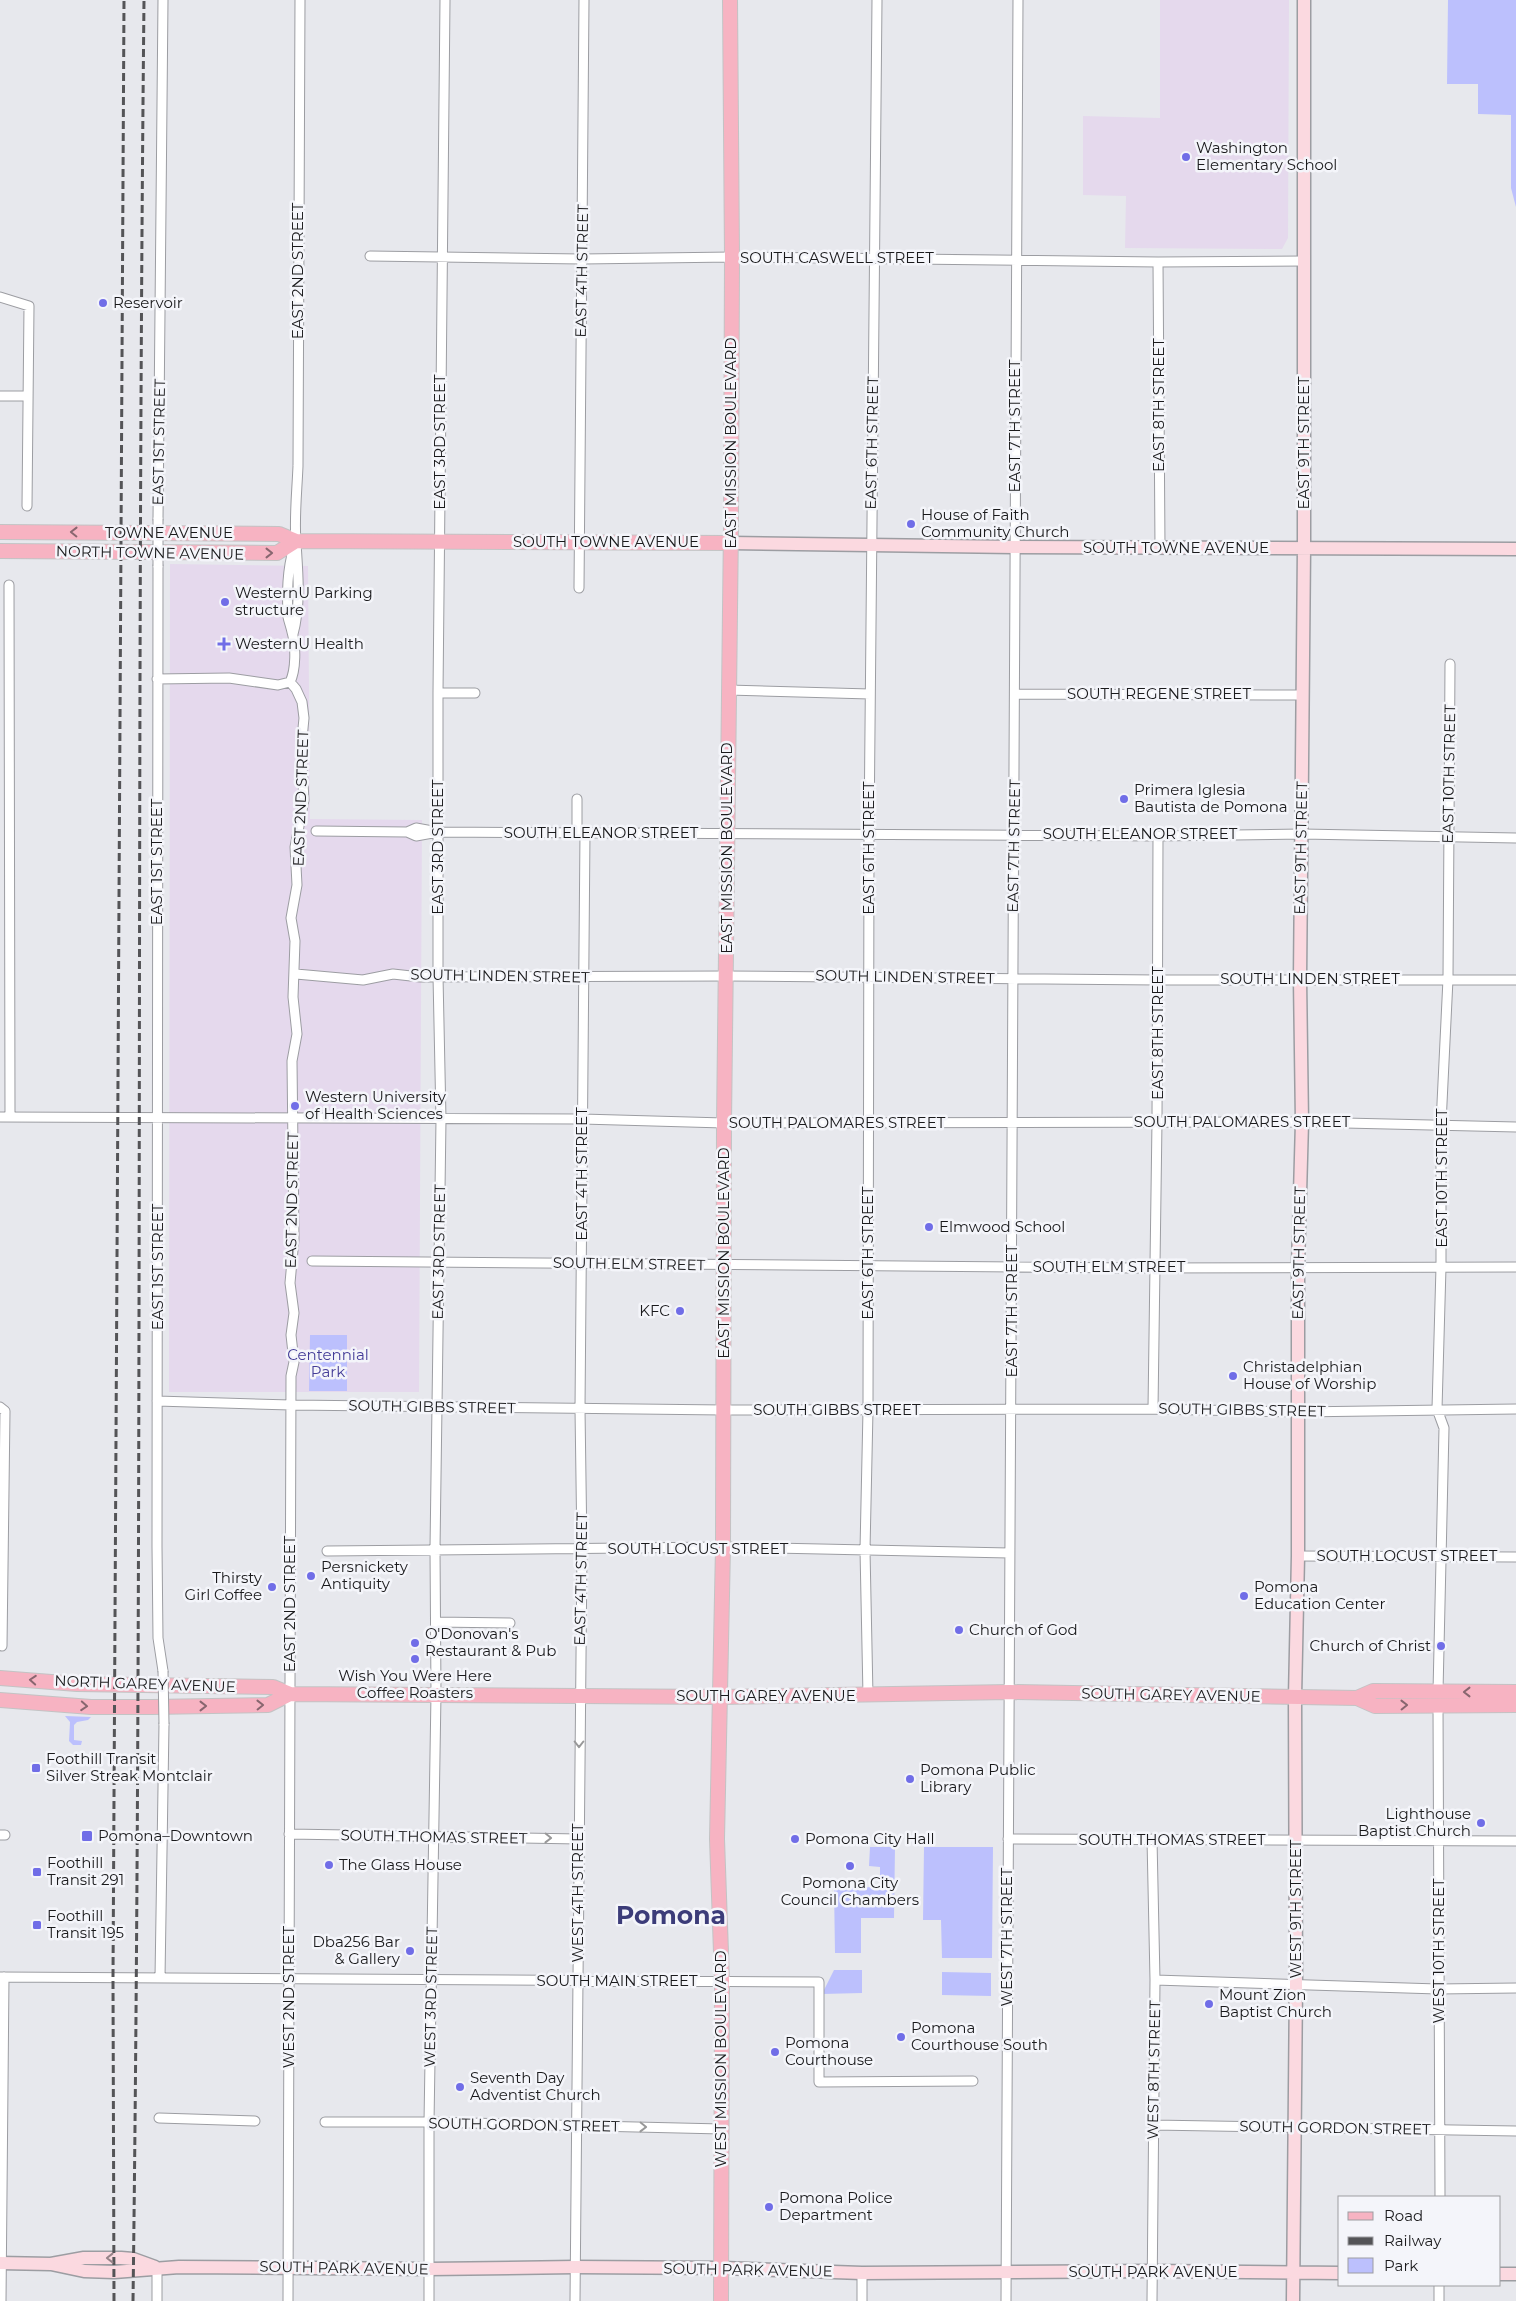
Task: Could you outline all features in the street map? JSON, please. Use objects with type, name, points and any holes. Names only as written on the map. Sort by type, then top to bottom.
[{"type":"main road","name":"EAST MISSION BOULEVARD","points":[[720,1697],[723,1548],[723,1265],[728,690],[731,543],[732,257],[730,0]]},
{"type":"main road","name":"NORTH TOWNE AVENUE","points":[[0,532],[41,532]]},
{"type":"main road","name":"TOWNE AVENUE","points":[[41,532],[279,534],[296,542]]},
{"type":"main road","name":"SOUTH TOWNE AVENUE","points":[[296,542],[440,543],[514,541],[731,543]]},
{"type":"main road","name":"NORTH TOWNE AVENUE","points":[[0,551],[277,554],[296,542]]},
{"type":"main road","name":"NORTH GAREY AVENUE","points":[[0,1678],[77,1684],[274,1687],[290,1694]]},
{"type":"main road","name":"SOUTH GAREY AVENUE","points":[[178,1706],[268,1705],[290,1694],[720,1697],[868,1696],[1010,1692],[1358,1698],[1373,1691],[1516,1705]]},
{"type":"main road","name":"SOUTH GAREY AVENUE","points":[[1438,1698],[1516,1692]]},
{"type":"main road","name":"WEST MISSION BOULEVARD","points":[[720,1697],[717,1839],[722,1981],[721,2301]]},
{"type":"main road","name":"NORTH GAREY AVENUE","points":[[0,1700],[91,1707],[178,1706]]},
{"type":"street","name":"EAST 1ST STREET","points":[[160,1978],[164,1724],[163,1671],[158,1638],[157,679],[163,0]]},
{"type":"street","name":"EAST 2ND STREET","points":[[290,1694],[291,1376],[294,1362],[291,1335],[294,1313],[290,1284],[294,1239],[292,1062],[297,1034],[294,997],[296,974],[295,941],[291,918],[297,885],[295,847],[304,800],[301,749],[304,718],[302,702],[296,689],[290,682],[293,675],[293,634],[298,610],[299,568],[296,542],[300,0]]},
{"type":"street","name":"EAST 3RD STREET","points":[[436,1694],[435,1549],[441,1119],[438,976],[438,692],[445,0]]},
{"type":"street","name":"EAST 4TH STREET","points":[[579,588],[584,0]]},
{"type":"street","name":"EAST 6TH STREET","points":[[868,1696],[865,1550],[868,1410],[869,834],[878,0]]},
{"type":"street","name":"EAST 7TH STREET","points":[[1010,1692],[1011,1122],[1018,0]]},
{"type":"street","name":"EAST 9TH STREET","points":[[1295,1697],[1298,1556],[1298,1266],[1302,1122],[1300,979],[1304,548],[1304,0]]},
{"type":"street","name":"SOUTH CASWELL STREET","points":[[370,256],[582,259],[732,257],[1158,262],[1304,261]]},
{"type":"street","name":"EAST 8TH STREET","points":[[1158,262],[1160,547]]},
{"type":"street","points":[[0,297],[29,306],[27,506]]},
{"type":"street","points":[[0,396],[27,396]]},
{"type":"street","name":"SOUTH TOWNE AVENUE","points":[[731,543],[1014,547],[1516,549]]},
{"type":"street","points":[[5,1116],[5,831],[10,626],[9,585]]},
{"type":"street","points":[[0,626],[10,626]]},
{"type":"street","name":"EAST 10TH STREET","points":[[1438,1698],[1444,1428],[1437,1409],[1441,1267],[1441,1124],[1448,979],[1450,664]]},
{"type":"street","points":[[157,679],[229,678],[278,684],[290,682]]},
{"type":"street","points":[[728,690],[870,694]]},
{"type":"street","points":[[438,692],[475,693]]},
{"type":"street","name":"SOUTH REGENE STREET","points":[[1015,694],[1302,695]]},
{"type":"street","name":"EAST 4TH STREET","points":[[577,798],[581,832],[584,977],[580,1408],[582,1550],[580,1695]]},
{"type":"street","name":"SOUTH ELEANOR STREET","points":[[316,831],[407,832],[416,828],[424,828],[438,832],[1158,836],[1302,834],[1516,838]]},
{"type":"street","name":"EAST 8TH STREET","points":[[1153,1409],[1158,836]]},
{"type":"street","name":"SOUTH LINDEN STREET","points":[[296,974],[362,980],[393,974],[584,977],[1516,980]]},
{"type":"street","name":"SOUTH PALOMARES STREET","points":[[5,1116],[582,1119],[724,1123],[1302,1122],[1516,1127]]},
{"type":"street","name":"SOUTH ELM STREET","points":[[312,1261],[723,1265],[868,1264],[1154,1268],[1298,1266],[1516,1267]]},
{"type":"street","name":"SOUTH GIBBS STREET","points":[[157,1401],[291,1406],[724,1410],[1153,1409],[1298,1412],[1516,1409]]},
{"type":"street","points":[[2,1646],[3,1409]]},
{"type":"street","name":"SOUTH LOCUST STREET","points":[[327,1551],[723,1548],[1009,1553]]},
{"type":"street","name":"SOUTH LOCUST STREET","points":[[1298,1556],[1516,1557]]},
{"type":"street","points":[[436,1622],[510,1622]]},
{"type":"street","name":"WEST 7TH STREET","points":[[1006,2301],[1010,1692]]},
{"type":"street","name":"WEST 2ND STREET","points":[[288,2301],[287,2122],[290,1980],[290,1694]]},
{"type":"street","name":"WEST 3RD STREET","points":[[429,2301],[432,1837],[436,1694]]},
{"type":"street","name":"WEST 4TH STREET","points":[[575,2301],[580,1695]]},
{"type":"street","name":"WEST 9TH STREET","points":[[1293,2301],[1296,1984],[1295,1697]]},
{"type":"street","name":"WEST 10TH STREET","points":[[1438,1698],[1440,2196]]},
{"type":"street","name":"SOUTH THOMAS STREET","points":[[289,1834],[579,1839]]},
{"type":"street","name":"SOUTH THOMAS STREET","points":[[1008,1839],[1516,1841]]},
{"type":"street","name":"WEST 8TH STREET","points":[[1152,1839],[1155,1980],[1152,2301]]},
{"type":"street","points":[[1,2301],[2,1977]]},
{"type":"street","name":"SOUTH MAIN STREET","points":[[2,1977],[819,1982],[819,2082],[973,2081]]},
{"type":"street","points":[[1155,1980],[1438,1989],[1516,1988]]},
{"type":"street","points":[[159,2118],[256,2121]]},
{"type":"street","name":"SOUTH GORDON STREET","points":[[325,2122],[429,2122],[722,2129]]},
{"type":"street","name":"SOUTH GORDON STREET","points":[[1153,2125],[1516,2131]]},
{"type":"street","points":[[0,2264],[51,2264],[84,2258],[133,2259],[157,2268],[157,2301]]},
{"type":"street","name":"SOUTH PARK AVENUE","points":[[157,2268],[429,2269],[575,2267],[722,2268],[862,2273],[1338,2273]]},
{"type":"street","points":[[862,2273],[862,2301]]},
{"type":"street","points":[[1501,2274],[1516,2274]]},
{"type":"street","points":[[1439,2286],[1439,2301]]},
{"type":"shaded area","name":"Washington Elementary School","points":[[1160,0],[1289,0],[1288,238],[1282,249],[1125,248],[1126,196],[1083,195],[1083,116],[1160,118]]},
{"type":"shaded area","name":"Western University of Health Sciences","points":[[170,564],[308,566],[310,819],[422,820],[419,1392],[169,1392]]},
{"type":"green space","points":[[1448,0],[1516,0],[1516,207],[1511,188],[1511,115],[1478,114],[1478,84],[1447,84]]},
{"type":"green space","name":"Centennial Park","points":[[310,1335],[347,1335],[347,1391],[309,1391]]},
{"type":"green space","points":[[65,1716],[91,1717],[74,1725],[74,1740],[82,1741],[81,1745],[73,1745],[69,1741],[70,1722]]},
{"type":"green space","points":[[870,1847],[895,1847],[894,1918],[861,1918],[861,1953],[835,1953],[834,1888],[880,1887],[880,1867],[869,1866]]},
{"type":"green space","points":[[924,1847],[993,1847],[992,1958],[942,1958],[941,1920],[923,1920]]},
{"type":"green space","points":[[834,1970],[862,1970],[862,1993],[822,1994]]},
{"type":"green space","points":[[942,1972],[991,1973],[991,1996],[942,1995]]},
{"type":"railway","points":[[114,2301],[113,1978],[124,0]]},
{"type":"railway","points":[[133,2301],[138,1726],[140,575],[144,0]]},
{"type":"place","name":"Washington Elementary School","points":[[1186,157]]},
{"type":"place","name":"Reservoir","points":[[103,303]]},
{"type":"place","name":"House of Faith Community Church","points":[[911,524]]},
{"type":"place","name":"WesternU Parking structure","points":[[225,602]]},
{"type":"place","name":"WesternU Health","points":[[224,644]]},
{"type":"place","name":"Primera Iglesia Bautista de Pomona","points":[[1124,799]]},
{"type":"place","name":"Western University of Health Sciences","points":[[295,1106]]},
{"type":"place","name":"Elmwood School","points":[[929,1227]]},
{"type":"place","name":"KFC","points":[[680,1311]]},
{"type":"place","name":"Christadelphian House of Worship","points":[[1233,1376]]},
{"type":"place","name":"Persnickety Antiquity","points":[[311,1576]]},
{"type":"place","name":"Thirsty Girl Coffee","points":[[272,1587]]},
{"type":"place","name":"Pomona Education Center","points":[[1244,1596]]},
{"type":"place","name":"Church of God","points":[[959,1630]]},
{"type":"place","name":"O'Donovan's Restaurant & Pub","points":[[415,1643]]},
{"type":"place","name":"Church of Christ","points":[[1441,1646]]},
{"type":"place","name":"Wish You Were Here Coffee Roasters","points":[[415,1659]]},
{"type":"place","name":"Foothill Transit Silver Streak Montclair","points":[[36,1768]]},
{"type":"place","name":"Pomona Public Library","points":[[910,1779]]},
{"type":"place","name":"Lighthouse Baptist Church","points":[[1481,1823]]},
{"type":"place","name":"Pomona–Downtown","points":[[87,1836]]},
{"type":"place","name":"Pomona City Hall","points":[[795,1839]]},
{"type":"place","name":"The Glass House","points":[[329,1865]]},
{"type":"place","name":"Pomona City Council Chambers","points":[[850,1866]]},
{"type":"place","name":"Foothill Transit 291","points":[[37,1872]]},
{"type":"place","name":"Foothill Transit 195","points":[[37,1925]]},
{"type":"place","name":"Dba256 Bar & Gallery","points":[[410,1951]]},
{"type":"place","name":"Mount Zion Baptist Church","points":[[1209,2004]]},
{"type":"place","name":"Pomona Courthouse South","points":[[901,2037]]},
{"type":"place","name":"Pomona Courthouse","points":[[775,2052]]},
{"type":"place","name":"Seventh Day Adventist Church","points":[[460,2087]]},
{"type":"place","name":"Pomona Police Department","points":[[769,2207]]},
{"type":"district","name":"Pomona","points":[[671,1915]]}]
